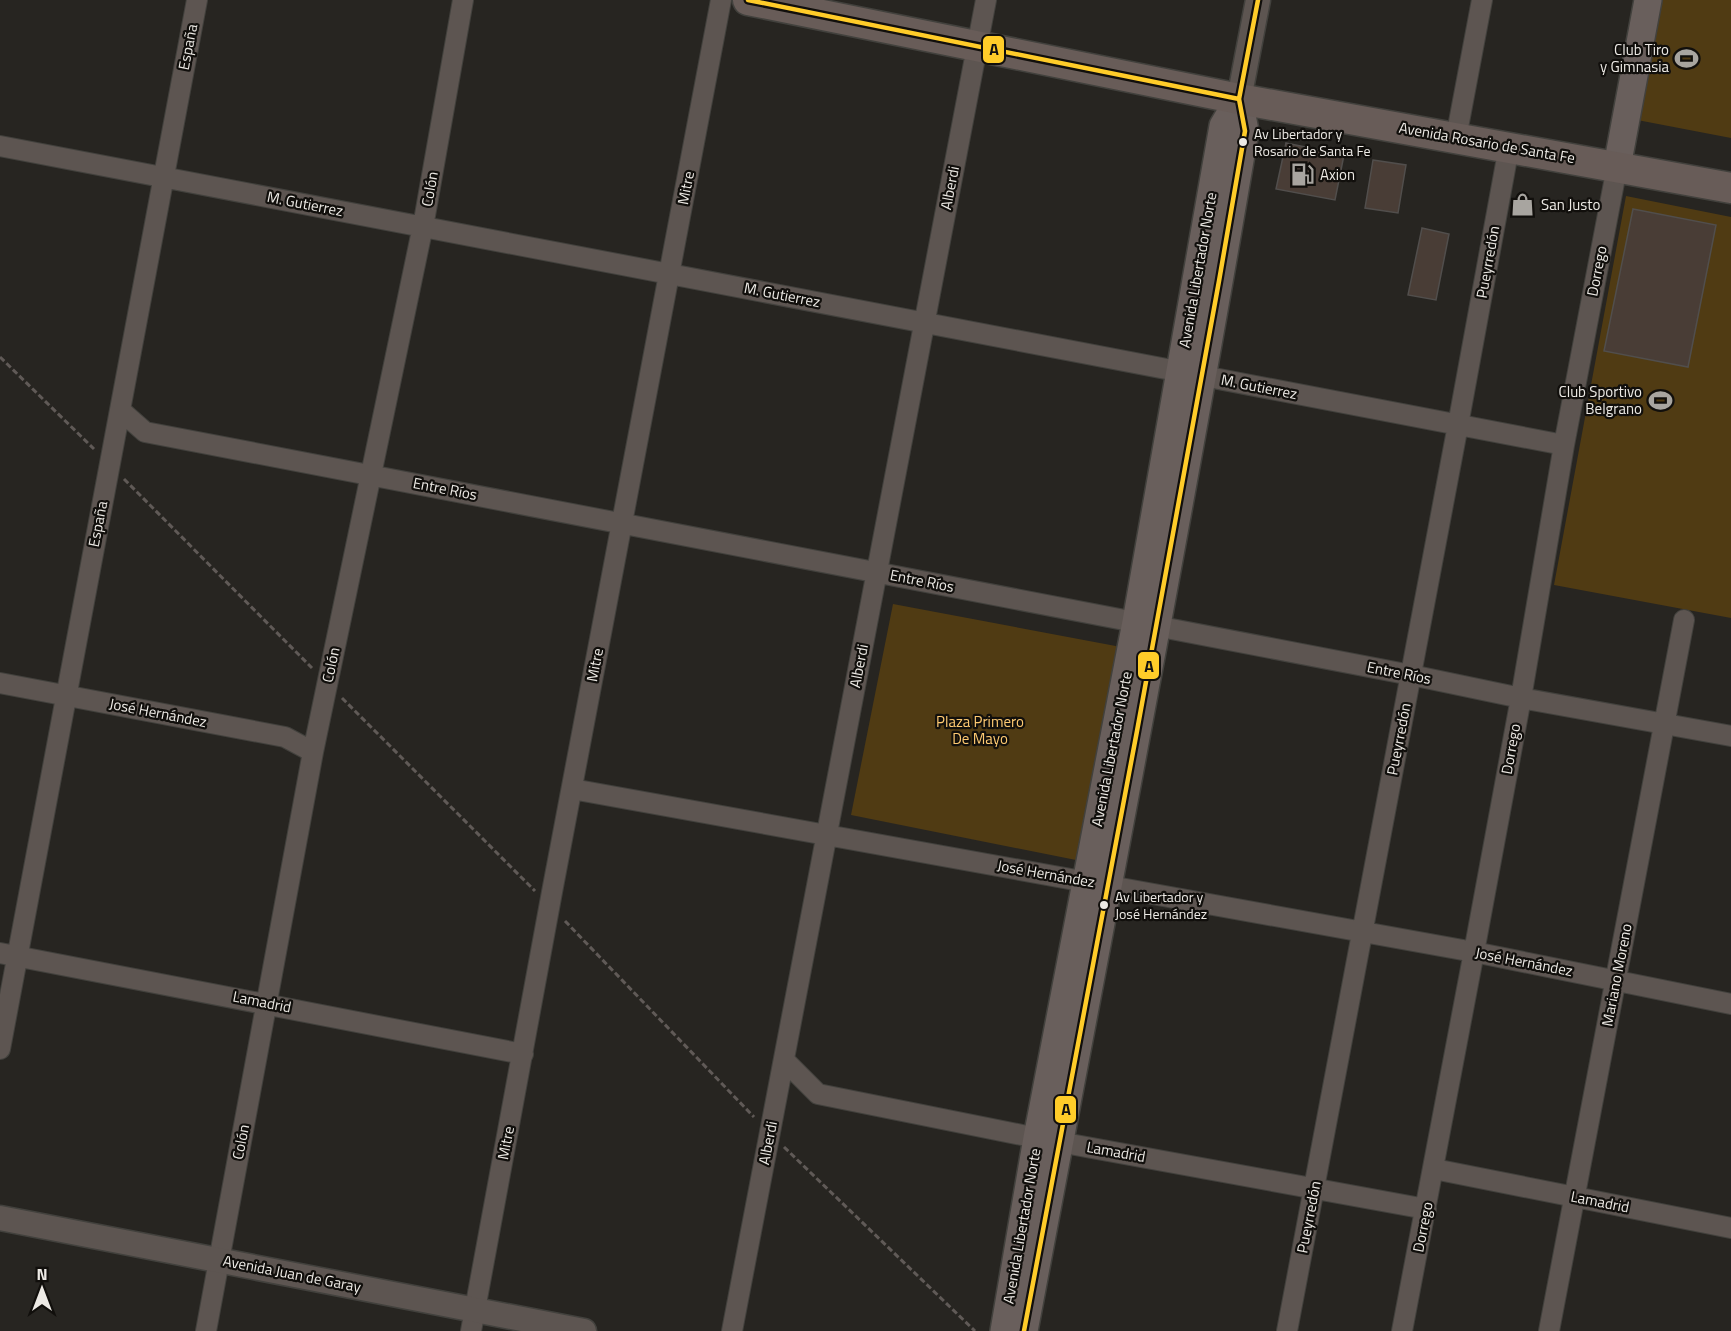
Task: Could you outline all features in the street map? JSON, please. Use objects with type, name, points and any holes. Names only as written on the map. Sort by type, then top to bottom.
[{"type":"main road","name":"Avenida Rosario de Santa Fe","points":[[748,0],[1239,99],[1731,188]]},
{"type":"main road","points":[[1617,167],[1648,0]]},
{"type":"main road","name":"Avenida Libertador Norte","points":[[1004,1331],[1048,1139],[1147,625],[1192,375],[1223,126],[1239,99]]},
{"type":"main road","name":"Avenida Libertador Norte","points":[[1024,1331],[1048,1139]]},
{"type":"street","name":"España","points":[[0,1049],[9,954],[66,696],[196,0]]},
{"type":"street","name":"Colón","points":[[207,1331],[313,752],[423,226],[463,0]]},
{"type":"street","name":"Mitre","points":[[473,1320],[549,905],[721,0]]},
{"type":"street","name":"Alberdi","points":[[732,1331],[986,0]]},
{"type":"street","name":"Avenida Libertador Norte","points":[[1239,99],[1258,0]]},
{"type":"street","points":[[1456,138],[1482,0]]},
{"type":"street","name":"M. Gutierrez","points":[[0,146],[1564,445]]},
{"type":"street","name":"Pueyrredón","points":[[1287,1331],[1509,147]]},
{"type":"street","name":"Dorrego","points":[[1402,1331],[1521,698],[1564,445],[1617,167]]},
{"type":"street","name":"Entre Ríos","points":[[120,410],[145,432],[1521,698],[1731,736]]},
{"type":"street","name":"Mariano Moreno","points":[[1549,1331],[1684,620]]},
{"type":"street","name":"José Hernández","points":[[0,683],[285,737],[313,752]]},
{"type":"street","name":"José Hernández","points":[[572,789],[1474,952],[1731,1004]]},
{"type":"street","name":"Lamadrid","points":[[9,954],[523,1054]]},
{"type":"street","name":"Lamadrid","points":[[784,1060],[818,1094],[1426,1209]]},
{"type":"street","name":"Lamadrid","points":[[1434,1169],[1731,1228]]},
{"type":"street","name":"Avenida Juan de Garay","points":[[0,1218],[219,1260],[473,1320],[584,1331]]},
{"type":"path","points":[[0,357],[549,905],[770,1133],[975,1331]]},
{"type":"green space","name":"Club Tiro y Gimnasia","points":[[1654,0],[1731,0],[1731,138],[1632,119]]},
{"type":"green space","name":"Club Sportivo Belgrano","points":[[1626,196],[1731,217],[1731,618],[1554,585]]},
{"type":"green space","name":"Plaza Primero De Mayo","points":[[893,604],[1121,647],[1081,861],[851,815]]},
{"type":"building","points":[[1286,143],[1344,155],[1335,200],[1276,189]]},
{"type":"building","points":[[1373,160],[1406,165],[1398,213],[1365,208]]},
{"type":"building","points":[[1633,209],[1716,225],[1688,367],[1604,351]]},
{"type":"building","points":[[1422,228],[1449,234],[1436,300],[1408,295]]},
{"type":"transit line","name":"A","points":[[748,0],[1239,99]]},
{"type":"transit line","name":"A","points":[[1024,1331],[1219,281],[1245,131],[1239,99],[1258,0]]},
{"type":"place","name":"Club Tiro y Gimnasia","points":[[1687,59]]},
{"type":"place","name":"Av Libertador y Rosario de Santa Fe","points":[[1243,142]]},
{"type":"place","name":"Axion","points":[[1302,175]]},
{"type":"place","name":"San Justo","points":[[1523,205]]},
{"type":"place","name":"Club Sportivo Belgrano","points":[[1660,401]]},
{"type":"place","name":"Av Libertador y José Hernández","points":[[1104,905]]}]
